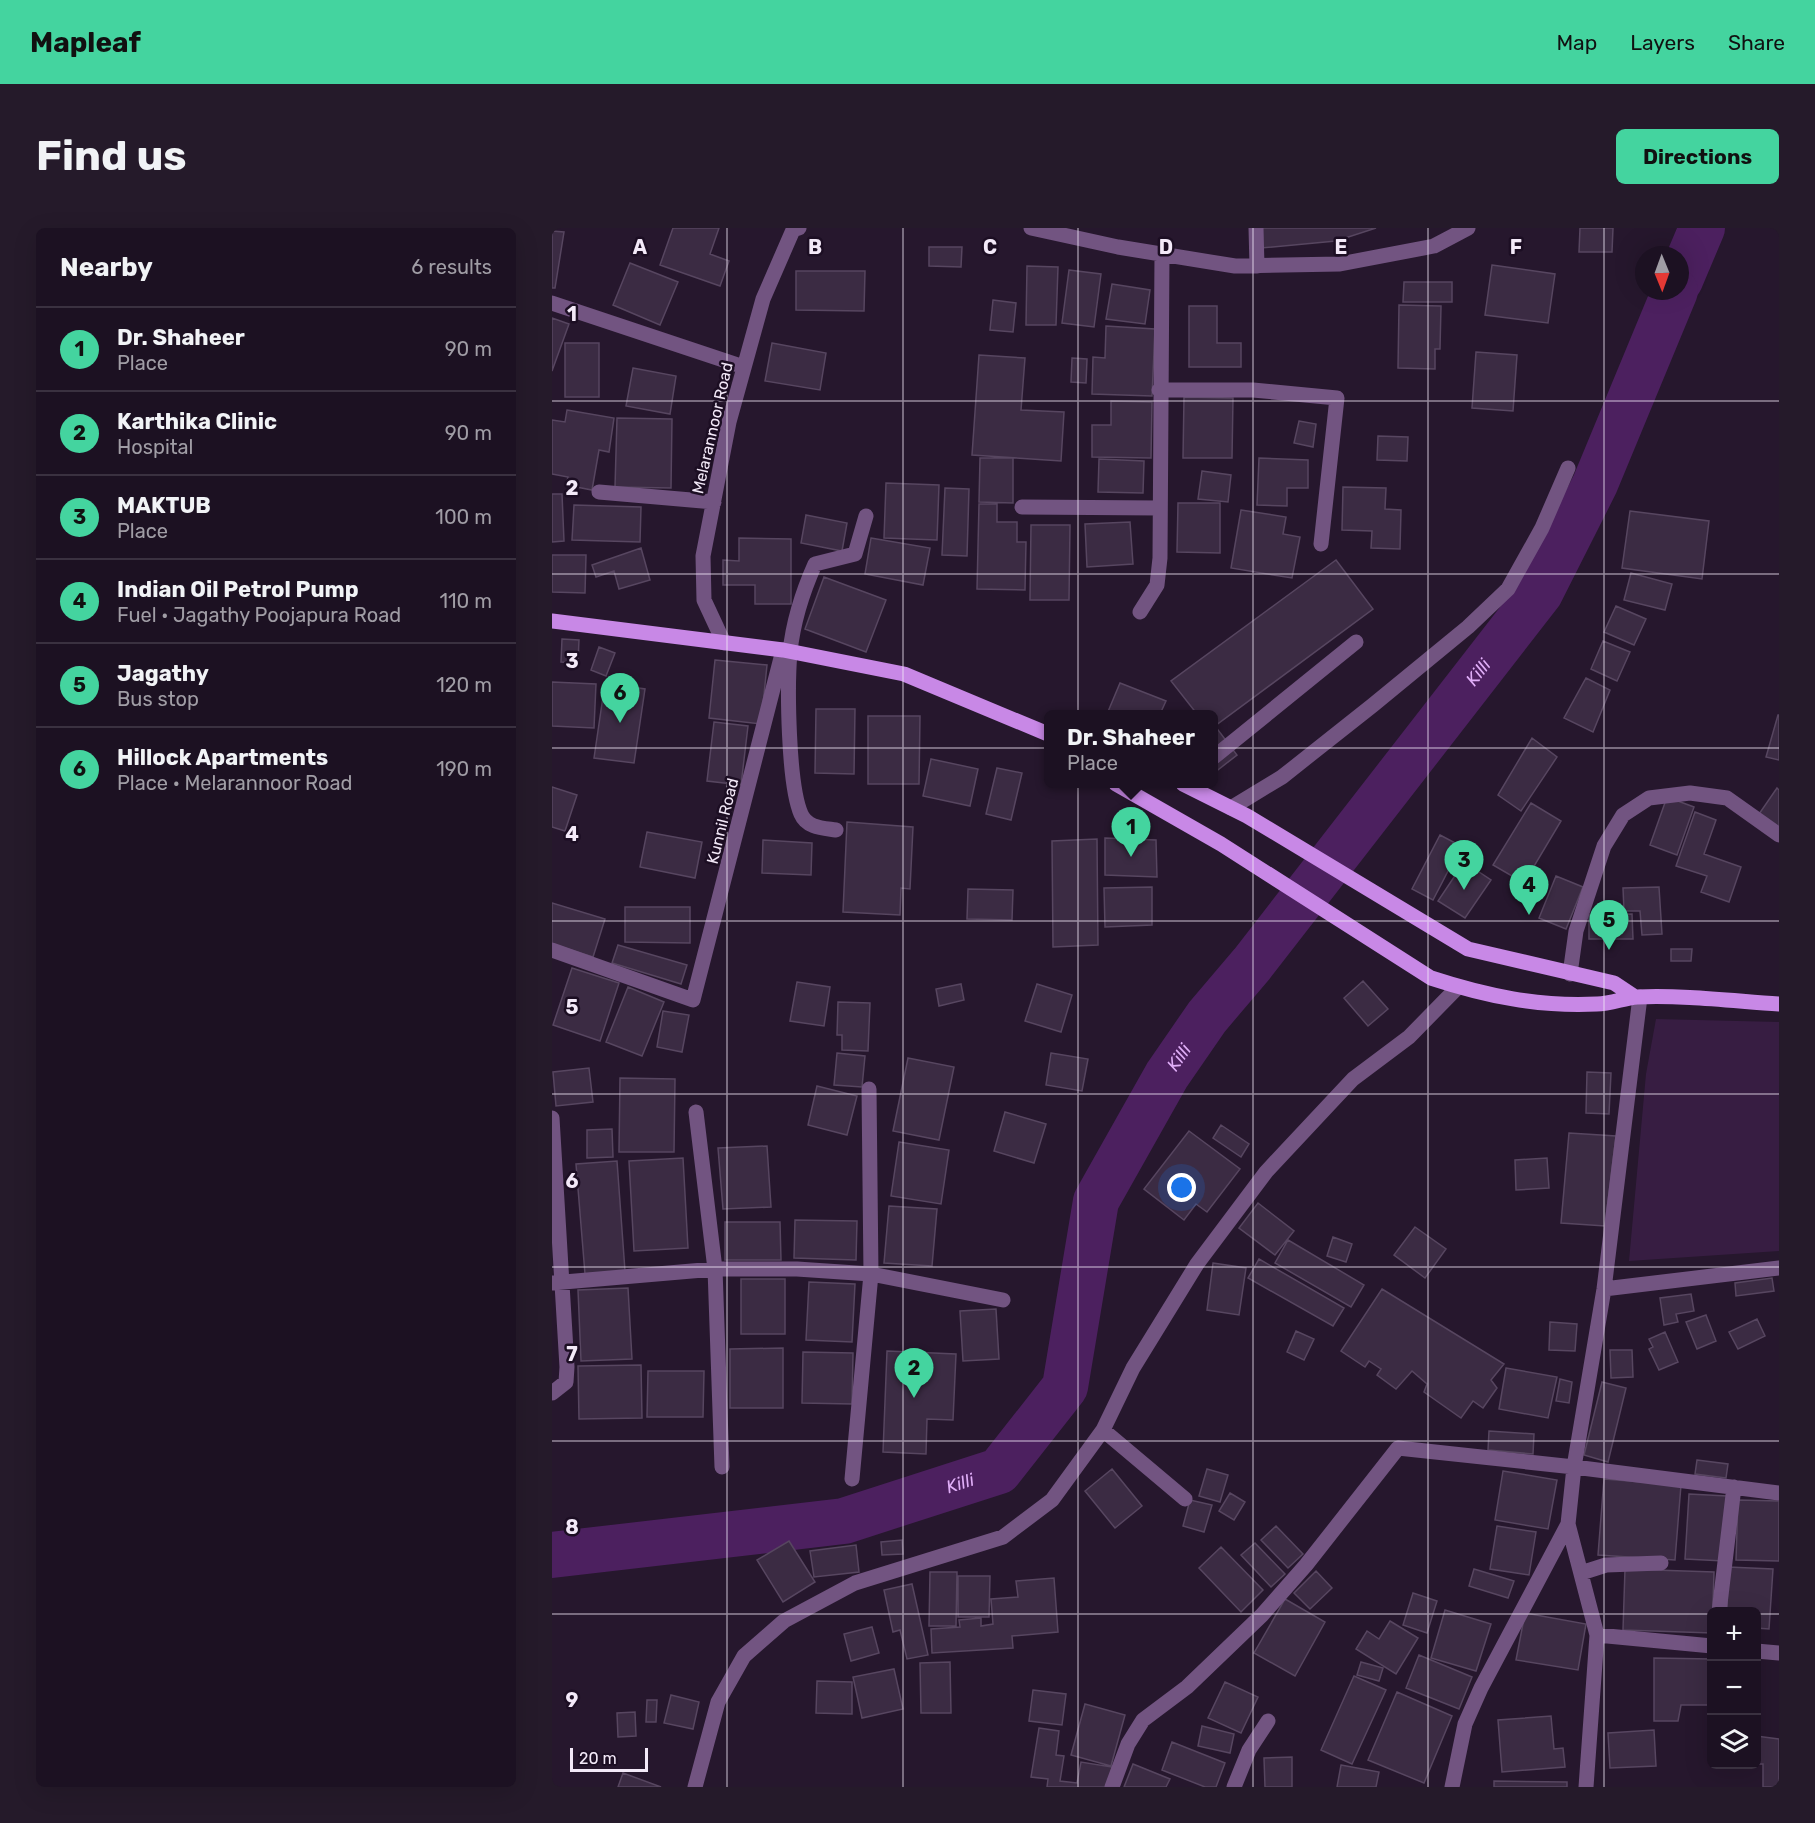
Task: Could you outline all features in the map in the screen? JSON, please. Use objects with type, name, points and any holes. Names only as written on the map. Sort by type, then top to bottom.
[{"type":"main road","points":[[552,621],[787,651],[904,674],[1044,732]]},
{"type":"main road","points":[[1125,788],[1221,844],[1431,978],[1458,987],[1494,998],[1562,1004],[1599,1005],[1637,997],[1779,1004]]},
{"type":"main road","points":[[1193,788],[1247,816],[1468,949],[1614,983],[1637,997]]},
{"type":"street","points":[[1031,228],[1235,266],[1340,264],[1434,246],[1468,228]]},
{"type":"street","points":[[1256,228],[1257,266]]},
{"type":"street","name":"Melarannoor Road","points":[[724,643],[704,600],[704,556],[729,422],[744,367],[763,299],[794,229]]},
{"type":"street","points":[[1140,612],[1157,585],[1162,254]]},
{"type":"street","points":[[552,303],[744,367]]},
{"type":"street","points":[[1159,390],[1253,390],[1337,398],[1321,544]]},
{"type":"street","points":[[1231,808],[1281,777],[1373,705],[1468,627],[1508,589],[1542,528],[1568,468]]},
{"type":"street","points":[[599,492],[714,502]]},
{"type":"street","points":[[1022,507],[1159,508]]},
{"type":"street","points":[[836,830],[813,826],[801,815],[792,766],[787,651],[805,585],[815,564],[843,559],[855,554],[866,516]]},
{"type":"street","points":[[1218,754],[1356,642]]},
{"type":"street","name":"Kunnil Road","points":[[552,950],[693,1000],[787,651]]},
{"type":"street","points":[[1570,974],[1579,920],[1604,846],[1623,814],[1649,798],[1690,793],[1727,798],[1779,835]]},
{"type":"street","points":[[695,1787],[718,1702],[744,1656],[776,1628],[855,1583],[1003,1537],[1052,1500],[1103,1430],[1133,1368],[1197,1264],[1266,1172],[1353,1079],[1409,1037],[1458,987]]},
{"type":"street","points":[[1586,1787],[1597,1635],[1568,1524],[1574,1467],[1604,1289],[1637,997]]},
{"type":"street","points":[[852,1479],[871,1274],[868,1089]]},
{"type":"street","points":[[696,1112],[715,1269],[722,1467]]},
{"type":"street","points":[[552,1118],[556,1283],[567,1367],[566,1382],[557,1392],[552,1393]]},
{"type":"street","points":[[1604,1289],[1779,1268]]},
{"type":"street","points":[[556,1283],[715,1269],[797,1269],[871,1274],[1003,1300]]},
{"type":"street","points":[[1103,1430],[1185,1499]]},
{"type":"street","points":[[1113,1787],[1128,1744],[1143,1720],[1187,1687],[1262,1615],[1306,1565],[1398,1448],[1779,1493]]},
{"type":"street","points":[[1719,1607],[1734,1487]]},
{"type":"street","points":[[1452,1787],[1466,1724],[1481,1688],[1568,1524]]},
{"type":"street","points":[[1581,1573],[1605,1565],[1661,1563]]},
{"type":"street","points":[[1597,1635],[1707,1646]]},
{"type":"street","points":[[1761,1651],[1779,1653]]},
{"type":"street","points":[[1234,1787],[1249,1750],[1268,1721]]},
{"type":"shaded area","points":[[1656,1019],[1779,1022],[1779,1251],[1629,1261],[1646,1074]]},
{"type":"building","points":[[673,228],[719,228],[710,254],[729,261],[720,286],[660,265]]},
{"type":"building","points":[[1262,228],[1376,228],[1336,241],[1261,248]]},
{"type":"building","points":[[1580,228],[1613,228],[1612,252],[1579,252]]},
{"type":"building","points":[[552,231],[564,232],[555,288],[552,288]]},
{"type":"building","points":[[929,247],[962,247],[961,267],[929,266]]},
{"type":"building","points":[[630,263],[678,282],[660,325],[613,305]]},
{"type":"building","points":[[1492,265],[1555,274],[1548,323],[1485,315]]},
{"type":"building","points":[[1027,266],[1058,267],[1056,325],[1026,325]]},
{"type":"building","points":[[1069,270],[1101,274],[1094,327],[1062,323]]},
{"type":"building","points":[[796,271],[865,271],[864,311],[796,310]]},
{"type":"building","points":[[1404,282],[1452,282],[1452,302],[1403,302]]},
{"type":"building","points":[[1112,284],[1150,290],[1145,324],[1106,319]]},
{"type":"building","points":[[993,300],[1016,303],[1013,332],[990,330]]},
{"type":"building","points":[[1399,305],[1441,306],[1440,349],[1435,349],[1435,369],[1398,368]]},
{"type":"building","points":[[1189,306],[1217,306],[1217,343],[1241,343],[1241,367],[1189,367]]},
{"type":"building","points":[[552,318],[569,324],[552,371]]},
{"type":"building","points":[[1106,326],[1155,329],[1152,396],[1092,394],[1093,357],[1105,358]]},
{"type":"building","points":[[565,343],[599,343],[599,397],[565,397]]},
{"type":"building","points":[[772,343],[826,353],[820,390],[765,381]]},
{"type":"building","points":[[1476,352],[1517,355],[1513,411],[1472,408]]},
{"type":"building","points":[[979,355],[1025,358],[1021,410],[1064,412],[1061,461],[972,455]]},
{"type":"building","points":[[1072,358],[1087,359],[1086,383],[1071,382]]},
{"type":"building","points":[[633,368],[676,376],[670,414],[626,406]]},
{"type":"building","points":[[1184,397],[1233,398],[1232,458],[1183,458]]},
{"type":"building","points":[[1111,401],[1152,402],[1151,458],[1092,457],[1092,425],[1111,425]]},
{"type":"building","points":[[567,410],[614,418],[609,452],[599,450],[592,490],[566,485],[568,477],[552,474],[552,420],[565,422]]},
{"type":"building","points":[[617,418],[672,419],[671,488],[615,487]]},
{"type":"building","points":[[1299,421],[1316,424],[1313,447],[1294,443]]},
{"type":"building","points":[[1378,436],[1408,437],[1407,461],[1377,460]]},
{"type":"building","points":[[980,458],[1013,458],[1013,503],[979,502]]},
{"type":"building","points":[[1259,458],[1308,460],[1308,488],[1287,488],[1287,506],[1257,505]]},
{"type":"building","points":[[1099,459],[1144,461],[1143,493],[1098,492]]},
{"type":"building","points":[[1202,471],[1231,475],[1228,502],[1198,499]]},
{"type":"building","points":[[886,483],[939,485],[937,540],[884,538]]},
{"type":"building","points":[[1343,487],[1386,488],[1385,509],[1401,510],[1400,549],[1371,548],[1372,531],[1342,530]]},
{"type":"building","points":[[945,488],[969,489],[967,556],[942,555]]},
{"type":"building","points":[[552,494],[562,494],[564,541],[552,542]]},
{"type":"building","points":[[1178,503],[1220,503],[1220,553],[1177,552]]},
{"type":"building","points":[[979,504],[997,504],[997,522],[1017,522],[1017,542],[1026,542],[1025,590],[977,589]]},
{"type":"building","points":[[574,505],[641,507],[640,542],[572,540]]},
{"type":"building","points":[[1241,510],[1286,517],[1283,534],[1300,537],[1292,578],[1231,568]]},
{"type":"building","points":[[1630,511],[1709,521],[1702,579],[1622,568]]},
{"type":"building","points":[[806,515],[847,523],[842,551],[801,543]]},
{"type":"building","points":[[1130,522],[1133,564],[1087,567],[1085,524]]},
{"type":"building","points":[[1031,525],[1070,525],[1069,600],[1030,600]]},
{"type":"building","points":[[739,538],[791,539],[791,604],[755,604],[755,585],[723,585],[723,560],[739,561]]},
{"type":"building","points":[[871,538],[930,548],[923,585],[865,574]]},
{"type":"building","points":[[641,548],[650,580],[619,589],[614,571],[596,577],[592,565]]},
{"type":"building","points":[[552,555],[586,555],[585,593],[552,592]]},
{"type":"building","points":[[1336,560],[1373,609],[1218,724],[1218,710],[1194,710],[1171,681]]},
{"type":"building","points":[[1631,573],[1672,584],[1665,610],[1624,600]]},
{"type":"building","points":[[824,577],[886,600],[866,652],[805,629]]},
{"type":"building","points":[[1616,606],[1646,619],[1634,645],[1604,632]]},
{"type":"building","points":[[562,639],[579,640],[578,663],[561,662]]},
{"type":"building","points":[[1603,641],[1630,652],[1617,681],[1591,669]]},
{"type":"building","points":[[599,647],[615,653],[606,676],[591,670]]},
{"type":"building","points":[[715,660],[767,665],[761,724],[709,718]]},
{"type":"building","points":[[1586,678],[1610,690],[1593,732],[1564,718]]},
{"type":"building","points":[[552,682],[596,684],[594,728],[552,726]]},
{"type":"building","points":[[605,683],[645,689],[634,763],[594,758]]},
{"type":"building","points":[[1120,683],[1166,701],[1162,710],[1109,710]]},
{"type":"building","points":[[816,709],[855,709],[854,774],[815,773]]},
{"type":"building","points":[[1779,715],[1779,760],[1766,757]]},
{"type":"building","points":[[868,716],[920,716],[919,784],[868,784]]},
{"type":"building","points":[[714,722],[748,726],[741,785],[707,781]]},
{"type":"building","points":[[1218,730],[1237,755],[1218,770]]},
{"type":"building","points":[[1532,738],[1557,757],[1521,811],[1498,795]]},
{"type":"building","points":[[931,759],[978,769],[970,806],[923,796]]},
{"type":"building","points":[[997,768],[1022,773],[1011,820],[986,814]]},
{"type":"building","points":[[552,787],[577,795],[565,831],[552,827]]},
{"type":"building","points":[[1777,788],[1779,790],[1779,828],[1759,814]]},
{"type":"building","points":[[1667,797],[1694,807],[1677,855],[1650,845]]},
{"type":"building","points":[[1531,803],[1561,821],[1524,883],[1493,865]]},
{"type":"building","points":[[1695,812],[1716,820],[1704,854],[1741,867],[1729,902],[1701,892],[1707,876],[1676,866]]},
{"type":"building","points":[[847,822],[913,827],[910,889],[901,888],[900,915],[843,912]]},
{"type":"building","points":[[647,832],[702,842],[695,878],[640,867]]},
{"type":"building","points":[[1440,835],[1461,846],[1433,900],[1412,889]]},
{"type":"building","points":[[1105,838],[1156,840],[1157,877],[1105,875]]},
{"type":"building","points":[[1097,839],[1098,945],[1053,947],[1052,841]]},
{"type":"building","points":[[763,840],[812,843],[811,875],[762,873]]},
{"type":"building","points":[[1464,862],[1491,880],[1465,918],[1438,901]]},
{"type":"building","points":[[1556,876],[1583,887],[1566,929],[1539,918]]},
{"type":"building","points":[[1152,887],[1152,925],[1105,927],[1104,888]]},
{"type":"building","points":[[1659,887],[1662,934],[1642,935],[1640,911],[1624,911],[1623,888]]},
{"type":"building","points":[[968,889],[1013,890],[1012,920],[967,919]]},
{"type":"building","points":[[552,903],[605,919],[593,957],[552,944]]},
{"type":"building","points":[[625,907],[690,907],[690,943],[625,942]]},
{"type":"building","points":[[1632,914],[1633,939],[1589,939],[1589,915]]},
{"type":"building","points":[[618,945],[687,965],[681,984],[612,963]]},
{"type":"building","points":[[1671,949],[1692,949],[1691,961],[1671,961]]},
{"type":"building","points":[[572,968],[619,983],[600,1041],[553,1025]]},
{"type":"building","points":[[1363,981],[1388,1009],[1368,1026],[1344,998]]},
{"type":"building","points":[[797,982],[830,987],[824,1026],[790,1021]]},
{"type":"building","points":[[961,984],[964,1000],[939,1006],[936,989]]},
{"type":"building","points":[[1037,984],[1072,995],[1061,1032],[1025,1021]]},
{"type":"building","points":[[628,987],[664,1002],[642,1056],[606,1042]]},
{"type":"building","points":[[838,1002],[870,1003],[868,1051],[842,1050],[842,1035],[837,1035]]},
{"type":"building","points":[[663,1011],[689,1015],[682,1052],[657,1047]]},
{"type":"building","points":[[837,1053],[865,1056],[862,1087],[834,1085]]},
{"type":"building","points":[[1051,1053],[1088,1059],[1082,1091],[1046,1085]]},
{"type":"building","points":[[908,1058],[954,1067],[939,1140],[893,1131]]},
{"type":"building","points":[[589,1068],[593,1102],[556,1106],[553,1072]]},
{"type":"building","points":[[1587,1072],[1611,1073],[1609,1114],[1586,1113]]},
{"type":"building","points":[[620,1078],[675,1079],[674,1152],[619,1152]]},
{"type":"building","points":[[817,1086],[857,1096],[847,1135],[808,1125]]},
{"type":"building","points":[[1005,1112],[1046,1124],[1034,1163],[994,1151]]},
{"type":"building","points":[[1221,1125],[1249,1144],[1241,1157],[1213,1138]]},
{"type":"building","points":[[612,1129],[613,1157],[587,1158],[587,1130]]},
{"type":"building","points":[[1189,1131],[1240,1169],[1207,1212],[1196,1204],[1184,1220],[1144,1189]]},
{"type":"building","points":[[1569,1133],[1616,1136],[1605,1226],[1561,1223]]},
{"type":"building","points":[[899,1142],[949,1150],[941,1204],[891,1196]]},
{"type":"building","points":[[767,1146],[771,1207],[723,1209],[718,1148]]},
{"type":"building","points":[[683,1158],[688,1248],[634,1251],[629,1161]]},
{"type":"building","points":[[1547,1158],[1549,1188],[1516,1190],[1515,1160]]},
{"type":"building","points":[[617,1161],[625,1271],[585,1274],[576,1164]]},
{"type":"building","points":[[1258,1203],[1294,1231],[1275,1255],[1239,1228]]},
{"type":"building","points":[[889,1206],[937,1209],[932,1266],[884,1263]]},
{"type":"building","points":[[795,1220],[857,1221],[856,1260],[794,1258]]},
{"type":"building","points":[[725,1222],[780,1222],[781,1260],[725,1260]]},
{"type":"building","points":[[1415,1227],[1446,1249],[1425,1278],[1394,1255]]},
{"type":"building","points":[[1333,1237],[1352,1244],[1346,1262],[1327,1256]]},
{"type":"building","points":[[1288,1240],[1364,1285],[1351,1307],[1275,1263]]},
{"type":"building","points":[[1259,1259],[1344,1308],[1333,1326],[1248,1278]]},
{"type":"building","points":[[1213,1263],[1246,1268],[1239,1315],[1207,1310]]},
{"type":"building","points":[[1772,1278],[1774,1291],[1736,1296],[1735,1283]]},
{"type":"building","points":[[741,1279],[785,1279],[785,1334],[741,1334]]},
{"type":"building","points":[[809,1282],[855,1284],[852,1342],[806,1340]]},
{"type":"building","points":[[628,1288],[632,1359],[581,1361],[578,1290]]},
{"type":"building","points":[[1382,1289],[1504,1364],[1491,1380],[1497,1388],[1483,1408],[1473,1401],[1461,1418],[1424,1392],[1427,1384],[1412,1371],[1396,1389],[1377,1375],[1381,1369],[1369,1361],[1365,1367],[1341,1351]]},
{"type":"building","points":[[1691,1294],[1694,1311],[1676,1314],[1678,1322],[1664,1325],[1660,1298]]},
{"type":"building","points":[[996,1309],[999,1359],[963,1361],[960,1311]]},
{"type":"building","points":[[1706,1315],[1716,1341],[1697,1349],[1686,1322]]},
{"type":"building","points":[[1757,1319],[1765,1336],[1738,1349],[1729,1332]]},
{"type":"building","points":[[1550,1322],[1577,1324],[1575,1351],[1549,1350]]},
{"type":"building","points":[[1296,1331],[1314,1339],[1304,1360],[1287,1352]]},
{"type":"building","points":[[1665,1332],[1678,1362],[1659,1370],[1649,1349],[1653,1347],[1649,1339]]},
{"type":"building","points":[[783,1348],[783,1408],[730,1408],[730,1349]]},
{"type":"building","points":[[1610,1350],[1632,1350],[1633,1377],[1611,1378]]},
{"type":"building","points":[[887,1351],[956,1354],[953,1420],[927,1419],[926,1454],[883,1452]]},
{"type":"building","points":[[803,1352],[853,1353],[852,1404],[802,1403]]},
{"type":"building","points":[[641,1365],[642,1418],[579,1419],[578,1366]]},
{"type":"building","points":[[1506,1368],[1557,1377],[1548,1418],[1499,1409]]},
{"type":"building","points":[[648,1371],[704,1371],[703,1417],[647,1417]]},
{"type":"building","points":[[1560,1379],[1572,1382],[1569,1403],[1556,1401]]},
{"type":"building","points":[[1602,1382],[1626,1388],[1608,1462],[1584,1455]]},
{"type":"building","points":[[1489,1431],[1534,1434],[1533,1454],[1488,1450]]},
{"type":"building","points":[[1697,1460],[1728,1464],[1726,1478],[1695,1474]]},
{"type":"building","points":[[1112,1469],[1142,1506],[1115,1528],[1085,1491]]},
{"type":"building","points":[[1207,1469],[1228,1475],[1220,1502],[1199,1496]]},
{"type":"building","points":[[1503,1471],[1557,1480],[1548,1529],[1495,1520]]},
{"type":"building","points":[[1604,1479],[1681,1485],[1675,1560],[1598,1555]]},
{"type":"building","points":[[1230,1493],[1245,1502],[1234,1520],[1219,1511]]},
{"type":"building","points":[[1689,1494],[1727,1496],[1724,1561],[1685,1559]]},
{"type":"building","points":[[1190,1500],[1212,1505],[1204,1532],[1183,1526]]},
{"type":"building","points":[[1738,1500],[1779,1501],[1779,1561],[1736,1560]]},
{"type":"building","points":[[1276,1526],[1303,1554],[1288,1568],[1261,1540]]},
{"type":"building","points":[[1497,1526],[1536,1532],[1529,1575],[1490,1569]]},
{"type":"building","points":[[902,1540],[903,1554],[882,1555],[881,1542]]},
{"type":"building","points":[[789,1541],[815,1582],[783,1602],[757,1560]]},
{"type":"building","points":[[1255,1543],[1285,1574],[1271,1587],[1241,1555]]},
{"type":"building","points":[[856,1545],[859,1572],[814,1577],[810,1551]]},
{"type":"building","points":[[1221,1547],[1263,1590],[1241,1612],[1199,1568]]},
{"type":"building","points":[[1728,1567],[1773,1569],[1769,1629],[1761,1628],[1761,1607],[1727,1607]]},
{"type":"building","points":[[1474,1569],[1514,1581],[1508,1598],[1469,1586]]},
{"type":"building","points":[[1625,1569],[1714,1572],[1713,1607],[1707,1607],[1707,1633],[1623,1630]]},
{"type":"building","points":[[1316,1571],[1332,1588],[1310,1609],[1294,1593]]},
{"type":"building","points":[[930,1572],[957,1572],[956,1626],[929,1626]]},
{"type":"building","points":[[958,1576],[990,1576],[989,1617],[958,1617]]},
{"type":"building","points":[[1054,1578],[1058,1632],[1012,1636],[1013,1648],[932,1653],[931,1629],[960,1627],[959,1620],[981,1618],[981,1626],[993,1624],[991,1599],[1018,1597],[1016,1581]]},
{"type":"building","points":[[912,1584],[928,1655],[907,1659],[900,1630],[893,1632],[884,1590]]},
{"type":"building","points":[[1413,1593],[1437,1601],[1427,1633],[1403,1625]]},
{"type":"building","points":[[1285,1599],[1325,1622],[1295,1676],[1254,1653]]},
{"type":"building","points":[[1445,1610],[1491,1624],[1476,1671],[1431,1658]]},
{"type":"building","points":[[1525,1613],[1586,1624],[1578,1670],[1516,1660]]},
{"type":"building","points":[[1390,1621],[1418,1638],[1396,1674],[1356,1649],[1367,1631],[1379,1639]]},
{"type":"building","points":[[872,1627],[879,1653],[851,1661],[844,1634]]},
{"type":"building","points":[[1419,1655],[1472,1677],[1459,1709],[1406,1688]]},
{"type":"building","points":[[1654,1658],[1707,1659],[1707,1705],[1681,1705],[1678,1721],[1654,1721]]},
{"type":"building","points":[[950,1662],[951,1713],[921,1713],[920,1663]]},
{"type":"building","points":[[1361,1662],[1383,1668],[1379,1681],[1357,1675]]},
{"type":"building","points":[[894,1669],[903,1709],[862,1718],[853,1677]]},
{"type":"building","points":[[1354,1676],[1386,1690],[1352,1764],[1321,1750]]},
{"type":"building","points":[[817,1681],[852,1682],[852,1714],[816,1713]]},
{"type":"building","points":[[1225,1682],[1258,1697],[1241,1733],[1208,1718]]},
{"type":"building","points":[[1033,1690],[1066,1694],[1062,1725],[1029,1721]]},
{"type":"building","points":[[1397,1692],[1452,1716],[1424,1783],[1368,1760]]},
{"type":"building","points":[[671,1695],[699,1702],[693,1729],[664,1723]]},
{"type":"building","points":[[647,1700],[657,1700],[656,1722],[646,1722]]},
{"type":"building","points":[[1085,1704],[1125,1715],[1111,1766],[1071,1755]]},
{"type":"building","points":[[635,1712],[636,1736],[618,1737],[617,1713]]},
{"type":"building","points":[[1551,1716],[1554,1749],[1563,1748],[1565,1767],[1502,1772],[1498,1720]]},
{"type":"building","points":[[1202,1726],[1234,1734],[1230,1753],[1198,1746]]},
{"type":"building","points":[[1039,1728],[1059,1731],[1056,1755],[1064,1756],[1060,1781],[1077,1783],[1081,1762],[1112,1767],[1109,1787],[1047,1787],[1048,1779],[1031,1777]]},
{"type":"building","points":[[1654,1730],[1656,1766],[1610,1768],[1608,1733]]},
{"type":"building","points":[[1761,1737],[1779,1739],[1779,1787],[1763,1787],[1763,1764],[1761,1764]]},
{"type":"building","points":[[1172,1742],[1225,1763],[1216,1787],[1205,1787],[1162,1770]]},
{"type":"building","points":[[1292,1757],[1292,1787],[1265,1787],[1264,1758]]},
{"type":"building","points":[[1133,1764],[1170,1779],[1166,1787],[1124,1787]]},
{"type":"building","points":[[1341,1765],[1379,1772],[1376,1787],[1337,1787]]},
{"type":"building","points":[[623,1773],[661,1787],[618,1787]]},
{"type":"building","points":[[1494,1781],[1567,1782],[1567,1787],[1494,1787]]},
{"type":"waterway","name":"Killi","points":[[1689,259],[1702,228]]},
{"type":"waterway","name":"Killi","points":[[552,1555],[844,1521],[999,1471],[1065,1387],[1096,1201],[1167,1075],[1207,1017],[1252,964],[1540,593],[1595,484],[1671,300]]},
{"type":"place","name":"Hillock Apartments","points":[[620,723]]},
{"type":"place","name":"Dr. Shaheer","points":[[1131,857]]},
{"type":"place","name":"MAKTUB","points":[[1464,890]]},
{"type":"place","name":"Indian Oil Petrol Pump","points":[[1529,915]]},
{"type":"place","name":"Jagathy","points":[[1609,950]]},
{"type":"place","name":"Karthika Clinic","points":[[914,1398]]}]
